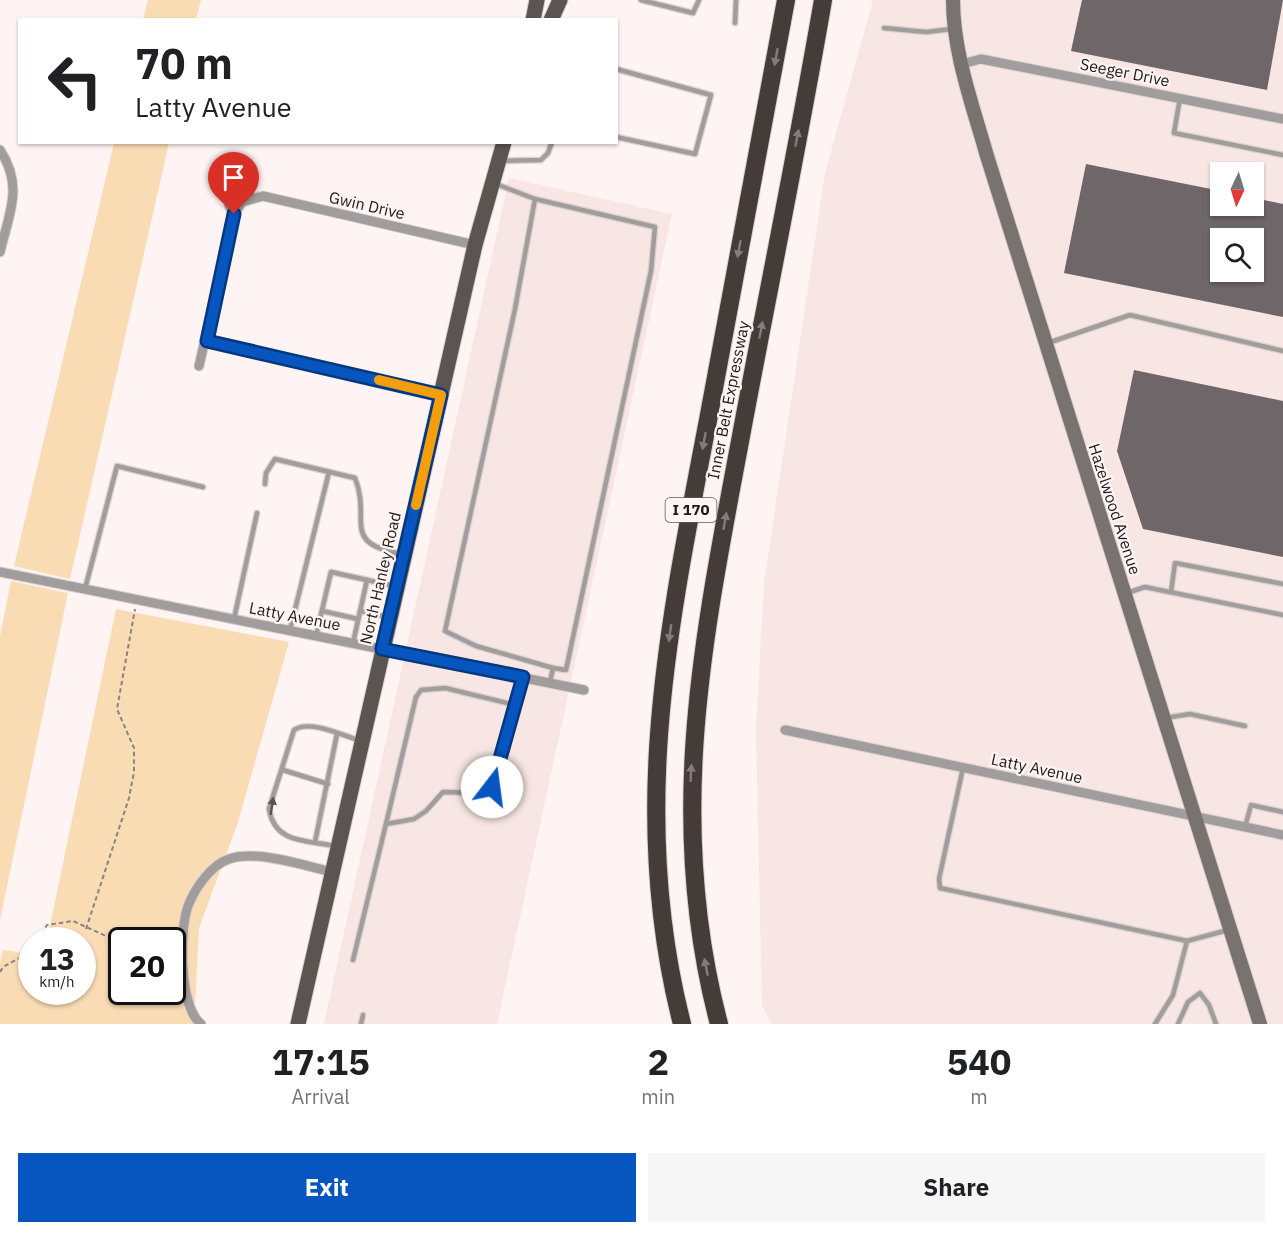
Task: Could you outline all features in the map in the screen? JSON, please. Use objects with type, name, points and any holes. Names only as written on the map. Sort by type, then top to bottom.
[{"type":"highway","name":"Inner Belt Expressway","points":[[682,1024],[664,938],[656,868],[654,797],[659,721],[682,556],[786,0]]},
{"type":"highway","name":"Inner Belt Expressway","points":[[719,1024],[702,945],[693,874],[691,813],[693,741],[720,549],[823,0]]},
{"type":"main road","points":[[533,18],[537,0]]},
{"type":"main road","points":[[552,18],[560,0]]},
{"type":"main road","name":"North Hanley Road","points":[[298,1024],[475,245],[503,144]]},
{"type":"street","name":"Hazelwood Avenue","points":[[953,0],[954,28],[987,156],[1260,1024]]},
{"type":"street","name":"Seeger Drive","points":[[962,64],[981,59],[1283,119]]},
{"type":"street","points":[[0,150],[9,163],[15,188],[0,252]]},
{"type":"street","name":"Gwin Drive","points":[[252,198],[236,191],[229,205],[234,214],[242,202],[263,196],[475,245]]},
{"type":"street","points":[[199,366],[207,341],[234,214]]},
{"type":"street","points":[[207,341],[441,395]]},
{"type":"street","name":"Latty Avenue","points":[[0,572],[584,690]]},
{"type":"street","name":"Latty Avenue","points":[[785,730],[1283,835]]},
{"type":"street","points":[[186,927],[188,906],[203,880],[218,864],[231,858],[249,856],[332,872]]},
{"type":"street","points":[[186,993],[189,1009],[201,1024]]},
{"type":"lane","points":[[641,0],[693,13],[699,0]]},
{"type":"lane","points":[[735,22],[736,0]]},
{"type":"lane","points":[[885,28],[926,32],[954,28]]},
{"type":"lane","points":[[618,70],[711,95],[694,154],[618,137]]},
{"type":"lane","points":[[1180,98],[1174,133],[1283,155]]},
{"type":"lane","points":[[499,161],[541,160],[548,153],[551,144]]},
{"type":"lane","points":[[493,183],[535,199],[656,227],[651,271],[566,670],[476,646],[445,631],[514,309],[535,199]]},
{"type":"lane","points":[[1046,344],[1130,315],[1283,351]]},
{"type":"lane","points":[[265,484],[266,473],[275,459],[355,478],[362,494],[360,529],[366,541],[379,550],[404,555]]},
{"type":"lane","points":[[85,589],[117,466],[203,487]]},
{"type":"lane","points":[[290,630],[329,472]]},
{"type":"lane","points":[[234,619],[256,513]]},
{"type":"lane","points":[[1171,592],[1174,563],[1283,584]]},
{"type":"lane","points":[[316,636],[331,572],[397,586]]},
{"type":"lane","points":[[353,643],[367,580]]},
{"type":"lane","points":[[1125,594],[1145,586],[1283,615]]},
{"type":"lane","points":[[322,611],[358,619]]},
{"type":"lane","points":[[360,612],[390,618]]},
{"type":"lane","points":[[550,683],[553,668]]},
{"type":"lane","points":[[386,824],[414,819],[426,811],[443,792],[478,793],[492,787],[523,677]]},
{"type":"lane","points":[[353,960],[416,697],[421,690],[445,688],[515,705]]},
{"type":"lane","points":[[1164,718],[1190,714],[1245,726]]},
{"type":"lane","points":[[338,846],[286,836],[277,831],[269,809],[294,730],[300,726],[362,741]]},
{"type":"lane","points":[[315,842],[337,734]]},
{"type":"lane","points":[[963,768],[939,879],[940,888],[1187,941],[1230,929]]},
{"type":"lane","points":[[283,770],[328,784]]},
{"type":"lane","points":[[1245,827],[1251,805],[1283,812]]},
{"type":"lane","points":[[1155,1024],[1173,995],[1187,941]]},
{"type":"lane","points":[[1178,1024],[1188,1002],[1200,993],[1209,1005],[1216,1024]]},
{"type":"lane","points":[[361,1024],[363,1015]]},
{"type":"path","points":[[87,927],[129,798],[134,772],[134,748],[117,709],[136,599]]},
{"type":"path","points":[[46,927],[60,922],[73,921],[83,927]]},
{"type":"path","points":[[0,972],[3,967],[18,959]]},
{"type":"shaded area","points":[[148,0],[201,0],[196,18],[143,18]]},
{"type":"shaded area","points":[[873,0],[1283,0],[1283,1024],[772,1024],[762,1006],[756,729],[764,583],[825,173]]},
{"type":"shaded area","points":[[114,144],[169,144],[70,579],[14,566]]},
{"type":"shaded area","points":[[509,178],[672,214],[497,1024],[324,1024]]},
{"type":"shaded area","points":[[11,581],[68,593],[0,920],[0,636]]},
{"type":"shaded area","points":[[116,609],[289,642],[238,822],[199,928],[194,1024],[0,1024],[0,963],[3,950],[18,952],[18,1005],[96,1005],[96,927],[50,927]]},
{"type":"building","points":[[1082,0],[1283,0],[1267,90],[1071,51]]},
{"type":"building","points":[[1086,164],[1210,189],[1210,216],[1264,216],[1264,200],[1283,204],[1283,317],[1064,273]]},
{"type":"building","points":[[1134,370],[1283,401],[1283,557],[1143,529],[1117,451]]},
{"type":"slow traffic","points":[[379,380],[441,395],[416,505]]},
{"type":"route","points":[[234,214],[207,341],[441,395],[382,649],[523,677],[492,787]]}]
